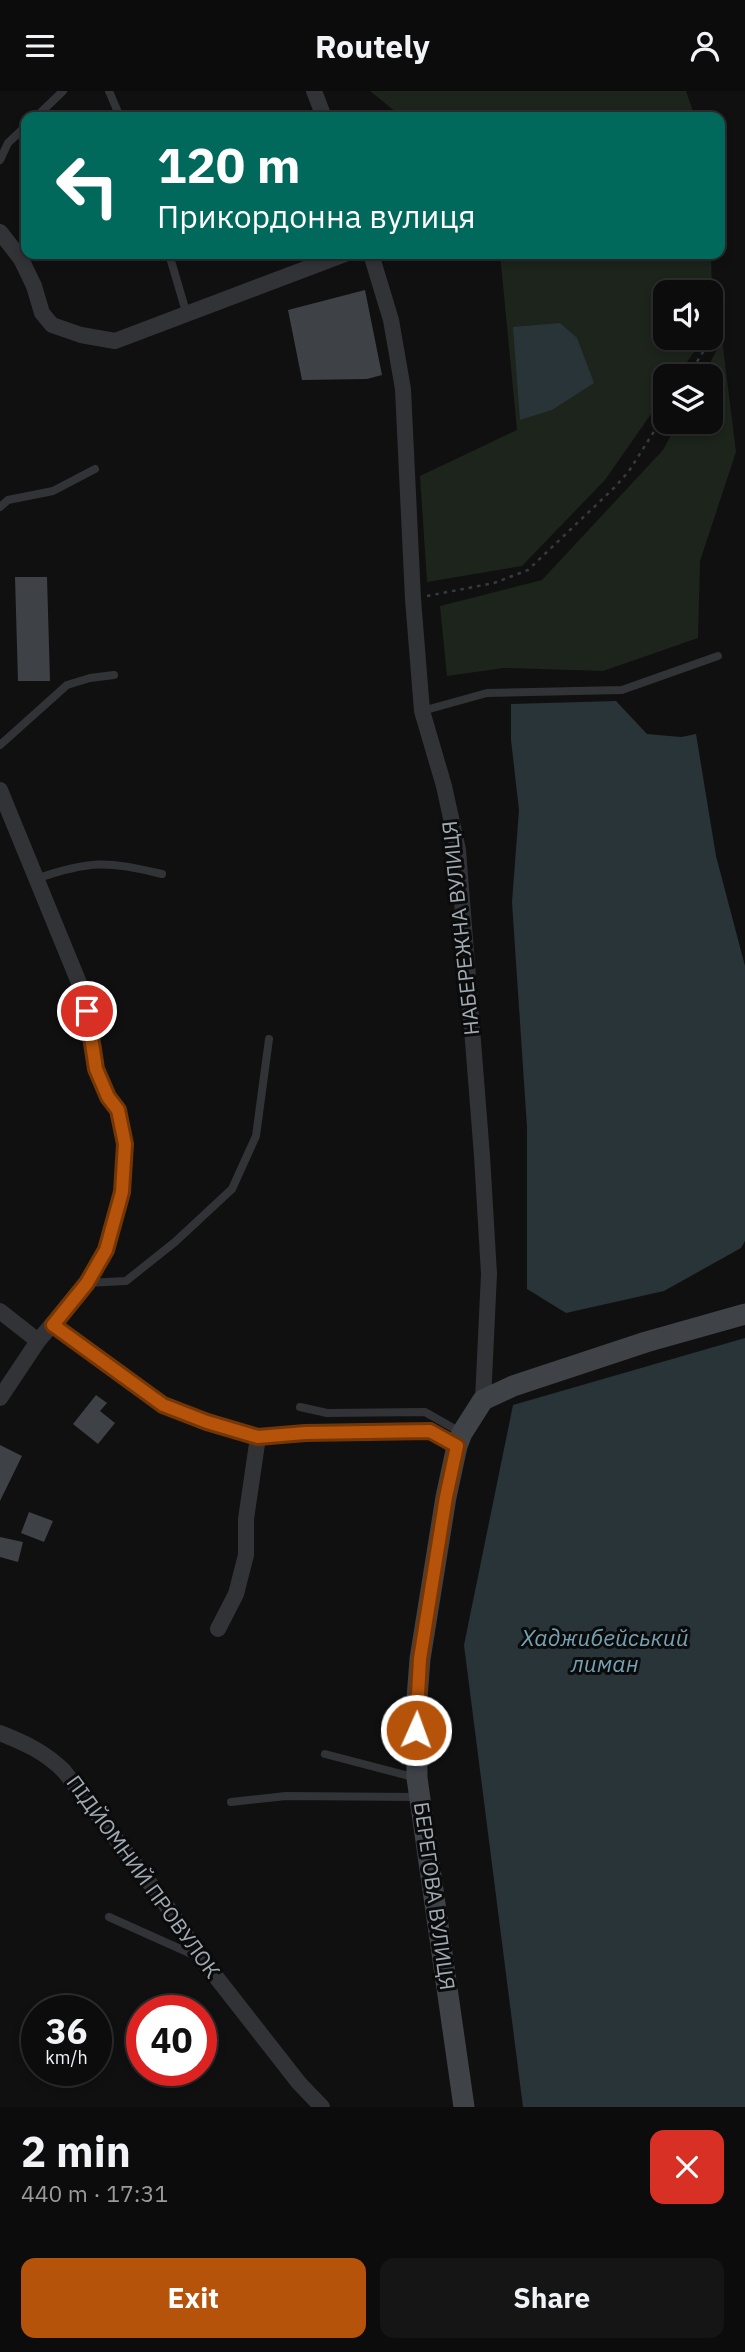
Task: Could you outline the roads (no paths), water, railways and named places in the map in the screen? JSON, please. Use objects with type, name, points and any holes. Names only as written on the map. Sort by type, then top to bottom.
[{"type":"street","points":[[314,91],[322,112]]},
{"type":"street","points":[[0,232],[21,258]]},
{"type":"street","points":[[22,259],[42,313],[52,325],[81,335],[115,341],[332,259]]},
{"type":"street","name":"НАБЕРЕЖНА ВУЛИЦЯ","points":[[373,259],[391,320],[403,389],[413,599],[422,711],[444,786],[458,850],[489,1274],[483,1400]]},
{"type":"street","points":[[0,790],[84,995],[96,1069],[108,1097],[118,1110],[125,1144],[122,1192],[106,1250],[87,1283],[38,1342],[0,1398]]},
{"type":"street","points":[[0,1311],[38,1342]]},
{"type":"street","points":[[483,1400],[513,1386],[646,1342],[745,1314]]},
{"type":"street","points":[[53,1325],[163,1405],[258,1437],[305,1433],[430,1431],[460,1439]]},
{"type":"street","name":"БЕРЕГОВА ВУЛИЦЯ","points":[[464,2107],[418,1788],[416,1711],[420,1659],[446,1497],[460,1439],[483,1400]]},
{"type":"street","points":[[218,1629],[236,1594],[246,1555],[246,1519],[258,1437]]},
{"type":"street","name":"ПІДЙОМНИЙ ПРОВУЛОК","points":[[0,1733],[50,1756],[64,1771],[162,1899],[202,1959],[299,2083],[322,2107]]},
{"type":"lane","points":[[41,112],[63,91]]},
{"type":"lane","points":[[109,91],[118,112]]},
{"type":"lane","points":[[0,160],[8,143],[21,131]]},
{"type":"lane","points":[[170,259],[187,315]]},
{"type":"lane","points":[[0,506],[8,500],[53,491],[95,469]]},
{"type":"lane","points":[[422,711],[487,693],[622,690],[718,656]]},
{"type":"lane","points":[[0,745],[67,685],[114,675]]},
{"type":"lane","points":[[35,879],[71,867],[94,863],[121,864],[162,874]]},
{"type":"lane","points":[[87,1283],[126,1281],[175,1242],[232,1189],[256,1136],[263,1100],[269,1039]]},
{"type":"lane","points":[[300,1407],[327,1413],[425,1412],[460,1439]]},
{"type":"lane","points":[[325,1753],[418,1788]]},
{"type":"lane","points":[[231,1802],[418,1788]]},
{"type":"lane","points":[[109,1917],[202,1959]]},
{"type":"water","points":[[560,323],[577,338],[594,383],[552,410],[520,420],[513,327]]},
{"type":"water","points":[[616,701],[647,734],[681,737],[696,734],[716,856],[745,966],[745,1241],[741,1248],[664,1291],[566,1313],[527,1289],[527,1127],[512,902],[519,810],[511,740],[511,704]]},
{"type":"water","name":"Хаджибейський лиман","points":[[745,1338],[745,2107],[523,2107],[464,1645],[513,1405]]}]
